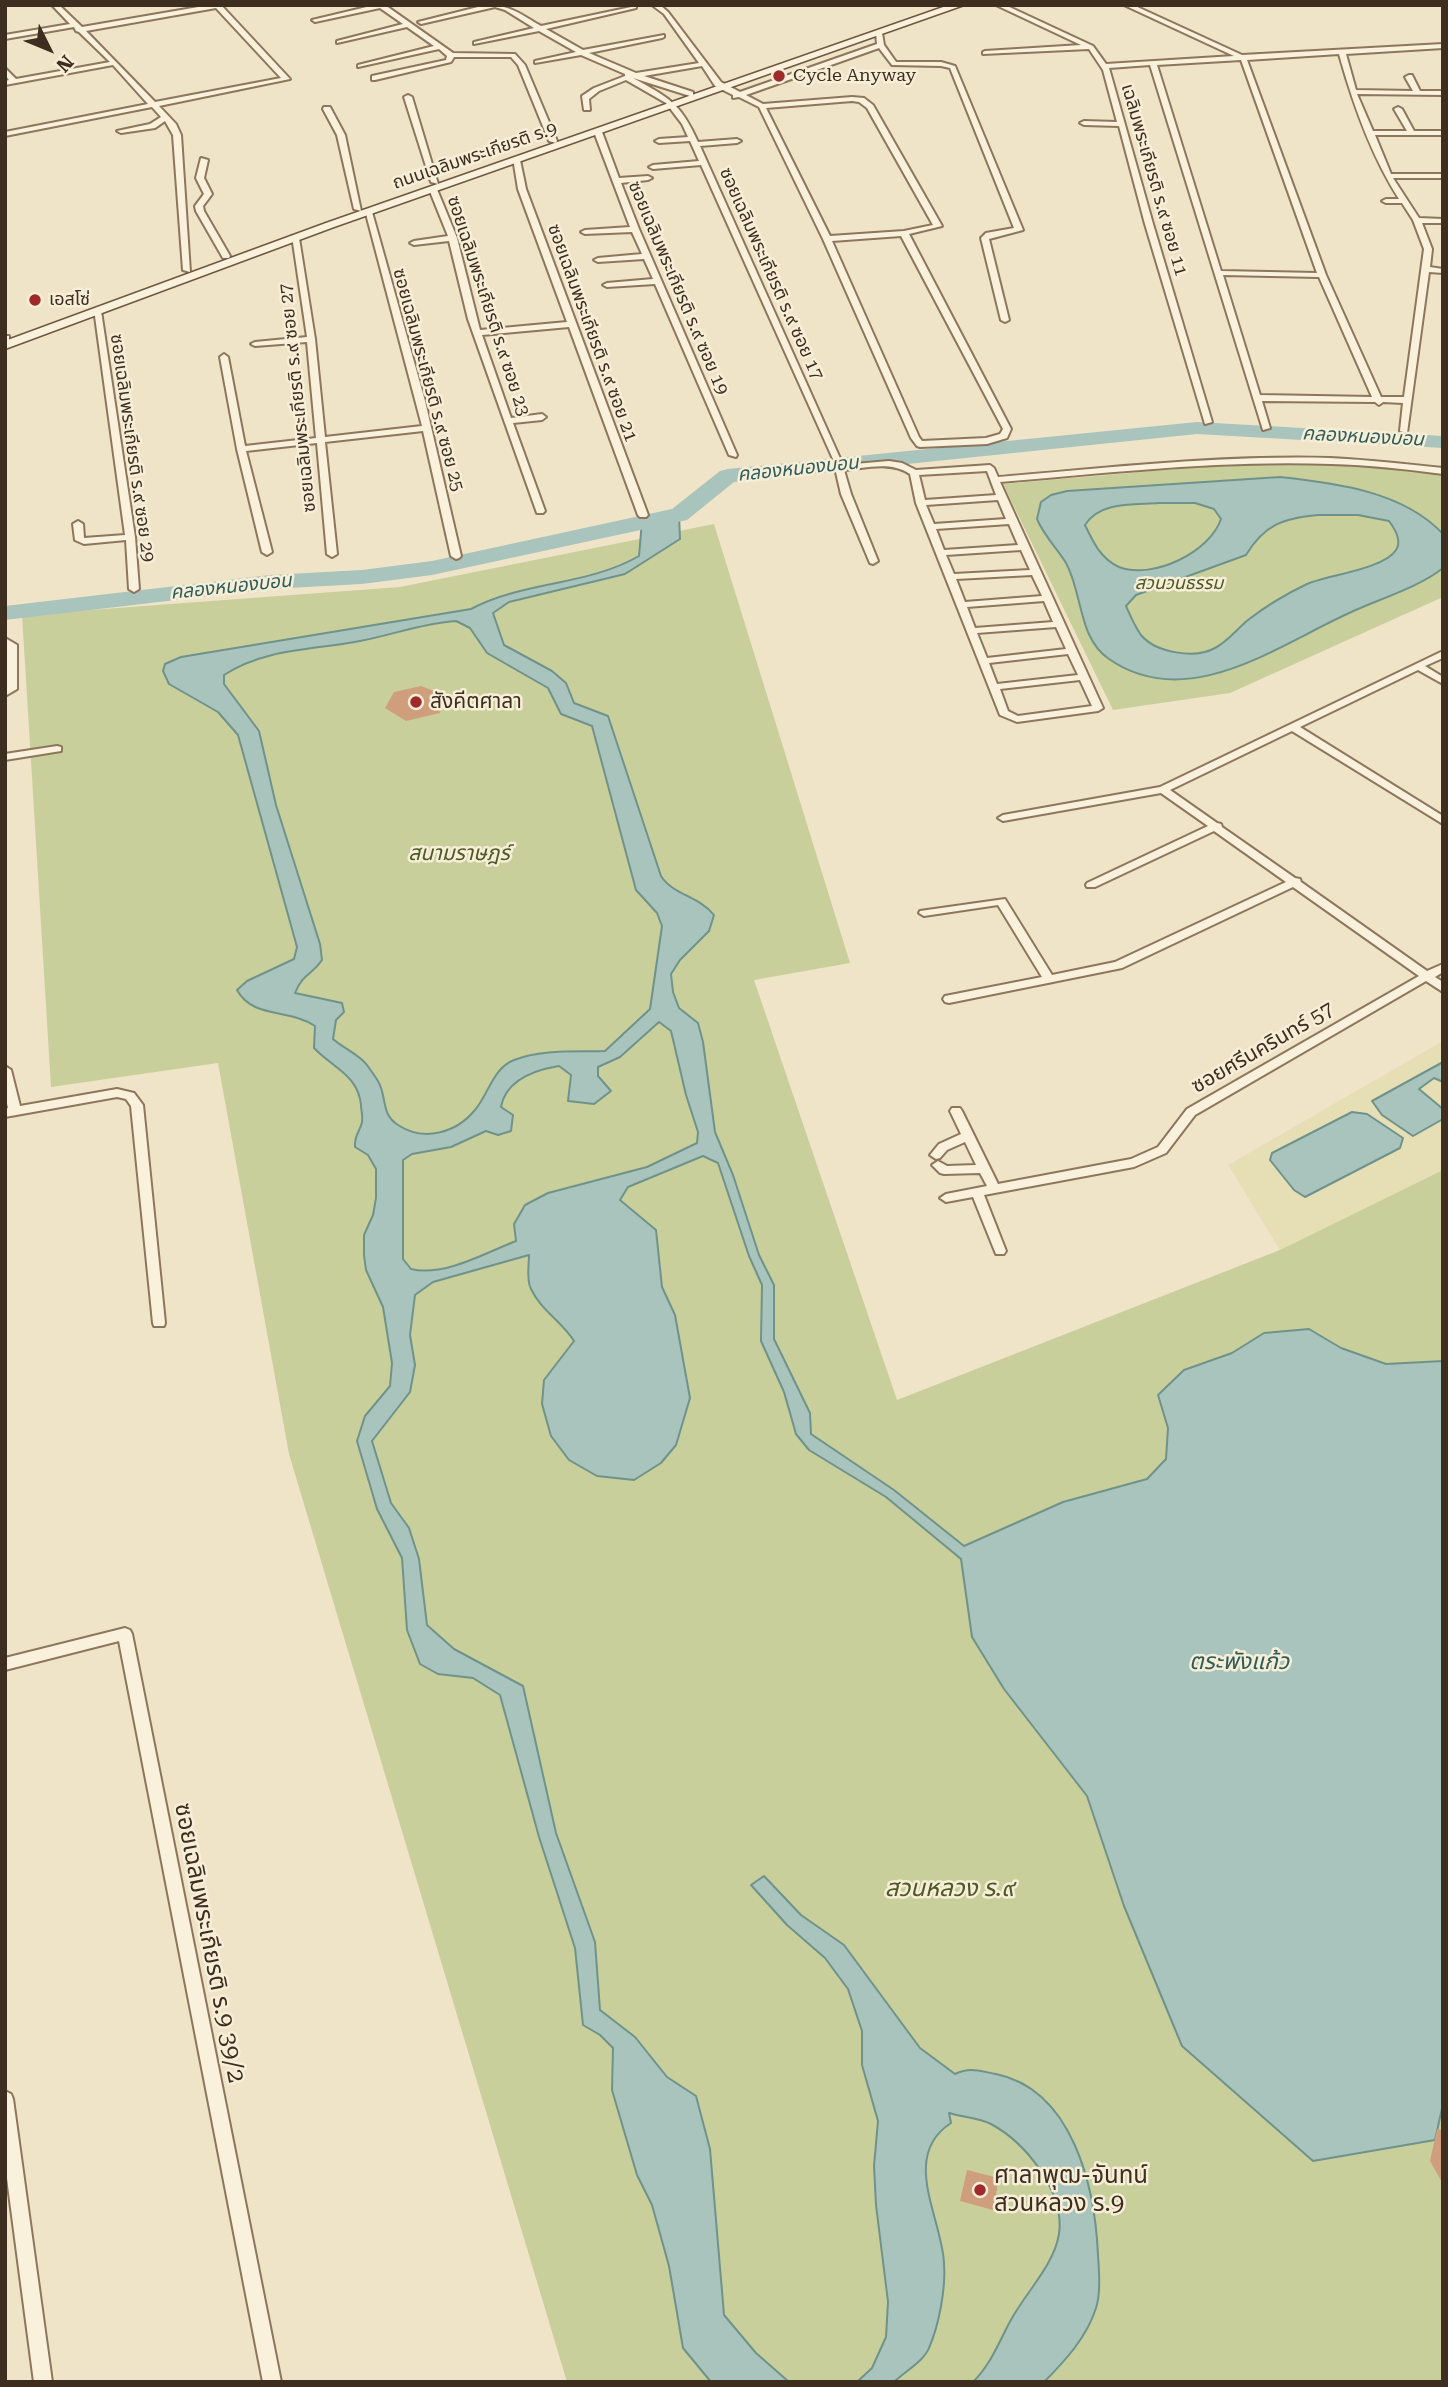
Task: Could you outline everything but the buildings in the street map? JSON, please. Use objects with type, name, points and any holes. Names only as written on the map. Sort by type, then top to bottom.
[{"type":"main road","name":"ถนนเฉลิมพระเกียรติ ร.9","points":[[5,338],[187,270],[434,186],[553,141],[879,33],[947,5]]},
{"type":"main road","name":"ถนนเฉลิมพระเกียรติ ร.9","points":[[434,186],[598,132],[690,94],[721,86],[958,5]]},
{"type":"main road","name":"ถนนเฉลิมพระเกียรติ ร.9","points":[[5,345],[363,211]]},
{"type":"street","points":[[55,5],[154,105],[177,135],[187,270]]},
{"type":"street","points":[[315,20],[381,5],[451,55],[513,55],[521,65],[553,141]]},
{"type":"street","points":[[421,22],[495,5],[507,7],[671,103]]},
{"type":"street","points":[[655,5],[666,13],[721,86],[736,96],[762,106],[852,99],[867,103],[938,226],[905,233],[827,239]]},
{"type":"street","name":"เฉลิมพระเกียรติ ร.๙ ซอย 11","points":[[999,5],[1091,47],[1104,65],[1208,422]]},
{"type":"street","points":[[1127,5],[1243,57],[1322,275],[1379,402]]},
{"type":"street","points":[[5,37],[217,6],[259,46],[286,79],[6,134]]},
{"type":"street","points":[[476,43],[634,7]]},
{"type":"street","points":[[144,11],[150,17]]},
{"type":"street","points":[[339,42],[408,25]]},
{"type":"street","points":[[879,33],[881,45],[894,64],[941,64],[953,67],[1019,230],[989,234],[985,238],[1005,320]]},
{"type":"street","points":[[537,62],[662,36]]},
{"type":"street","points":[[736,96],[881,45]]},
{"type":"street","points":[[1104,65],[1443,46]]},
{"type":"street","points":[[360,66],[440,47]]},
{"type":"street","points":[[985,53],[1091,47]]},
{"type":"street","points":[[1342,53],[1353,92],[1388,176],[1417,220],[1428,249],[1404,431]]},
{"type":"street","points":[[374,78],[449,61],[451,55]]},
{"type":"street","points":[[5,70],[10,82],[114,63]]},
{"type":"street","points":[[587,108],[584,103],[589,94],[629,76],[703,64]]},
{"type":"street","points":[[1153,64],[1266,428]]},
{"type":"street","points":[[642,76],[690,94]]},
{"type":"street","points":[[1409,77],[1418,93]]},
{"type":"street","points":[[1353,92],[1443,93]]},
{"type":"street","name":"ซอยเฉลิมพระเกียรติ ร.๙ ซอย 23","points":[[408,97],[434,186],[453,238],[477,333],[540,511]]},
{"type":"street","name":"ซอยเฉลิมพระเกียรติ ร.๙ ซอย 17","points":[[671,103],[694,141],[839,465],[846,494],[873,561]]},
{"type":"street","points":[[762,106],[827,239],[917,442],[938,445],[1004,436],[1007,429],[905,233]]},
{"type":"street","name":"ซอยเฉลิมพระเกียรติ ร.๙ ซอย 25","points":[[327,109],[341,135],[427,428],[456,556]]},
{"type":"street","points":[[1398,109],[1412,133]]},
{"type":"street","points":[[121,131],[152,126],[165,118]]},
{"type":"street","points":[[1084,123],[1122,124]]},
{"type":"street","name":"ซอยเฉลิมพระเกียรติ ร.๙ ซอย 19","points":[[598,132],[635,229],[733,455]]},
{"type":"street","points":[[1370,133],[1443,133]]},
{"type":"street","points":[[659,141],[737,141]]},
{"type":"street","points":[[204,160],[200,178],[208,194],[199,206],[200,211],[226,256]]},
{"type":"street","name":"ซอยเฉลิมพระเกียรติ ร.๙ ซอย 21","points":[[516,160],[522,189],[643,515]]},
{"type":"street","points":[[653,167],[703,163]]},
{"type":"street","points":[[1388,176],[1443,176]]},
{"type":"street","points":[[616,181],[648,178]]},
{"type":"street","points":[[1386,201],[1405,201]]},
{"type":"street","points":[[1417,220],[1443,220]]},
{"type":"street","points":[[585,233],[635,229]]},
{"type":"street","name":"ซอยเฉลิมพระเกียรติ ร.๙ ซอย 27","points":[[295,238],[311,339],[332,554]]},
{"type":"street","points":[[414,243],[453,238]]},
{"type":"street","points":[[598,260],[647,256]]},
{"type":"street","points":[[1425,269],[1443,271]]},
{"type":"street","points":[[1220,273],[1322,275]]},
{"type":"street","points":[[607,285],[658,281]]},
{"type":"street","name":"ซอยเฉลิมพระเกียรติ ร.๙ ซอย 29","points":[[97,311],[130,537],[134,589]]},
{"type":"street","points":[[477,333],[572,324]]},
{"type":"street","points":[[256,344],[311,339]]},
{"type":"street","points":[[224,357],[241,449],[267,552]]},
{"type":"street","points":[[1257,398],[1379,402],[1408,400]]},
{"type":"street","points":[[508,421],[542,417]]},
{"type":"street","points":[[241,449],[427,428]]},
{"type":"street","points":[[994,480],[1244,460],[1351,461],[1443,471]]},
{"type":"street","points":[[839,465],[880,464],[904,468],[914,474],[990,468],[1011,521],[1098,708],[1017,719],[1004,713],[921,503],[914,474]]},
{"type":"street","points":[[921,503],[1001,498]]},
{"type":"street","points":[[931,527],[1011,521]]},
{"type":"street","points":[[78,524],[80,540],[84,541],[130,537]]},
{"type":"street","points":[[941,553],[1024,547]]},
{"type":"street","points":[[950,577],[1035,572]]},
{"type":"street","points":[[962,605],[1047,597]]},
{"type":"street","points":[[972,631],[1059,624]]},
{"type":"street","points":[[5,641],[12,645],[12,689],[5,693]]},
{"type":"street","points":[[984,661],[1071,651]]},
{"type":"street","points":[[1003,818],[1163,790],[1443,654]]},
{"type":"street","points":[[1418,666],[1443,681]]},
{"type":"street","points":[[994,687],[1083,677]]},
{"type":"street","points":[[1294,728],[1443,821]]},
{"type":"street","points":[[5,757],[57,749]]},
{"type":"street","points":[[1163,790],[1296,881],[1443,988]]},
{"type":"street","points":[[1091,885],[1217,826]]},
{"type":"street","points":[[949,999],[1118,964],[1296,881]]},
{"type":"street","points":[[924,913],[1000,901],[1048,978]]},
{"type":"street","name":"ซอยศรีนครินทร์ 57","points":[[946,1198],[1134,1163],[1162,1150],[1191,1112],[1443,967]]},
{"type":"street","points":[[5,1070],[10,1112],[117,1093],[130,1096],[137,1105],[159,1323]]},
{"type":"street","points":[[956,1111],[994,1189]]},
{"type":"street","points":[[968,1136],[943,1147],[937,1160],[948,1170],[984,1168]]},
{"type":"street","points":[[977,1192],[1000,1251]]},
{"type":"street","name":"ซอยเฉลิมพระเกียรติ ร.9 39/2","points":[[5,1664],[125,1634],[272,2382]]},
{"type":"street","points":[[5,2099],[44,2382]]},
{"type":"shaded area","points":[[1443,1041],[1443,1170],[1280,1250],[1228,1165]]},
{"type":"green space","name":"สวนวนธรรม","points":[[1246,463],[1394,466],[1443,474],[1443,597],[1230,693],[1113,710],[1003,484]]},
{"type":"green space","name":"สวนหลวง ร.๙","points":[[714,524],[850,963],[754,980],[897,1400],[1280,1250],[1443,1170],[1443,2382],[567,2382],[289,1454],[218,1063],[51,1087],[22,615],[400,587]]},
{"type":"water","points":[[1280,477],[1345,486],[1388,499],[1427,519],[1443,534],[1443,568],[1409,588],[1230,669],[1200,677],[1169,679],[1139,674],[1109,659],[1099,650],[1086,628],[1066,563],[1037,519],[1041,502],[1051,495],[1067,491]],"holes":[[[1195,503],[1214,509],[1221,519],[1215,531],[1193,552],[1179,560],[1148,570],[1133,570],[1113,564],[1098,549],[1085,525],[1091,517],[1108,508]],[[1318,515],[1358,515],[1389,521],[1397,535],[1398,546],[1390,557],[1380,562],[1307,584],[1291,592],[1248,620],[1220,645],[1207,651],[1187,653],[1166,650],[1148,641],[1139,632],[1126,606],[1136,595],[1246,555],[1267,530],[1285,521]]]},
{"type":"water","name":"ตระพังแก้ว","points":[[679,515],[680,539],[625,574],[509,602],[493,613],[504,645],[552,671],[566,683],[574,703],[608,716],[661,876],[672,887],[714,915],[709,931],[680,960],[671,974],[673,992],[679,1008],[698,1023],[715,1132],[733,1175],[759,1255],[774,1285],[774,1339],[810,1413],[811,1434],[894,1490],[964,1546],[1063,1502],[1147,1479],[1166,1459],[1168,1428],[1158,1395],[1184,1370],[1232,1353],[1264,1333],[1309,1329],[1341,1348],[1386,1364],[1443,1361],[1443,2104],[1435,2140],[1313,2161],[1182,2046],[1124,1906],[1087,1796],[1004,1689],[972,1637],[961,1559],[886,1497],[809,1450],[796,1434],[784,1392],[761,1341],[762,1285],[749,1256],[718,1163],[703,1156],[628,1187],[620,1200],[656,1230],[662,1287],[675,1315],[690,1398],[676,1445],[661,1463],[634,1480],[597,1476],[569,1460],[551,1436],[542,1404],[544,1380],[574,1341],[531,1289],[528,1277],[529,1255],[433,1282],[415,1295],[410,1335],[415,1365],[410,1392],[372,1441],[391,1503],[409,1528],[419,1559],[427,1625],[454,1649],[523,1686],[556,1833],[595,1942],[600,2010],[635,2037],[667,2077],[696,2096],[710,2149],[724,2315],[756,2353],[789,2382],[711,2382],[683,2348],[669,2266],[652,2205],[637,2175],[612,2090],[613,2048],[600,2035],[583,2025],[575,1948],[539,1837],[500,1695],[473,1678],[438,1674],[420,1664],[407,1630],[402,1558],[377,1509],[357,1441],[365,1416],[390,1386],[392,1363],[383,1307],[366,1270],[364,1255],[364,1235],[373,1215],[376,1198],[376,1169],[368,1155],[355,1147],[362,1120],[359,1095],[350,1079],[314,1048],[315,1026],[305,1020],[252,1005],[237,990],[247,981],[294,959],[297,947],[238,735],[218,712],[169,684],[163,671],[165,664],[181,657],[471,609],[512,593],[598,573],[639,556],[642,521]],"holes":[[[456,621],[470,628],[487,653],[548,688],[561,714],[592,726],[636,890],[657,913],[662,926],[650,1009],[605,1051],[547,1053],[514,1060],[501,1069],[480,1104],[467,1118],[449,1129],[429,1134],[408,1130],[393,1121],[387,1111],[379,1083],[367,1065],[333,1039],[336,1020],[344,1012],[342,1003],[295,993],[301,982],[322,960],[320,944],[276,805],[259,731],[224,684],[224,675],[256,660],[290,651],[360,641]],[[659,1022],[671,1031],[698,1132],[697,1143],[647,1167],[548,1193],[525,1205],[514,1224],[516,1241],[451,1267],[424,1271],[411,1269],[403,1259],[403,1160],[412,1154],[451,1147],[486,1131],[498,1135],[511,1131],[513,1115],[501,1107],[504,1097],[515,1083],[541,1070],[559,1066],[571,1075],[568,1101],[594,1104],[611,1091],[598,1076],[598,1067],[620,1057]]]},
{"type":"water","points":[[1443,1062],[1443,1082],[1434,1078],[1419,1089],[1443,1109],[1443,1119],[1413,1136],[1382,1115],[1372,1101]]},
{"type":"water","points":[[1352,1112],[1367,1114],[1403,1138],[1400,1148],[1305,1197],[1294,1190],[1270,1160],[1272,1153]]},
{"type":"water","points":[[764,1876],[801,1915],[844,1945],[920,2048],[955,2074],[970,2070],[980,2071],[1022,2084],[1044,2099],[1061,2120],[1075,2145],[1092,2200],[1099,2268],[1098,2302],[1081,2339],[1044,2382],[973,2382],[980,2375],[1018,2308],[1052,2256],[1059,2234],[1056,2202],[1040,2170],[1004,2132],[986,2122],[949,2113],[951,2123],[936,2137],[928,2152],[926,2170],[944,2263],[943,2295],[933,2339],[923,2357],[894,2382],[857,2382],[872,2368],[886,2337],[888,2302],[876,2205],[874,2166],[878,2121],[862,2065],[862,2031],[848,1989],[825,1958],[787,1925],[751,1885]]},
{"type":"waterway","name":"คลองหนองบอน","points":[[5,613],[270,582],[362,577],[432,568],[679,515],[728,476],[1197,428],[1443,442]]},
{"type":"place","name":"Cycle Anyway","points":[[779,76]]},
{"type":"place","name":"เอสโซ่","points":[[35,300]]},
{"type":"place","name":"สังคีตศาลา","points":[[416,702]]},
{"type":"place","name":"ศาลาพุฒ-จันทน์ สวนหลวง ร.9","points":[[980,2190]]},
{"type":"park label","name":"สนามราษฎร์","points":[[459,854]]}]
